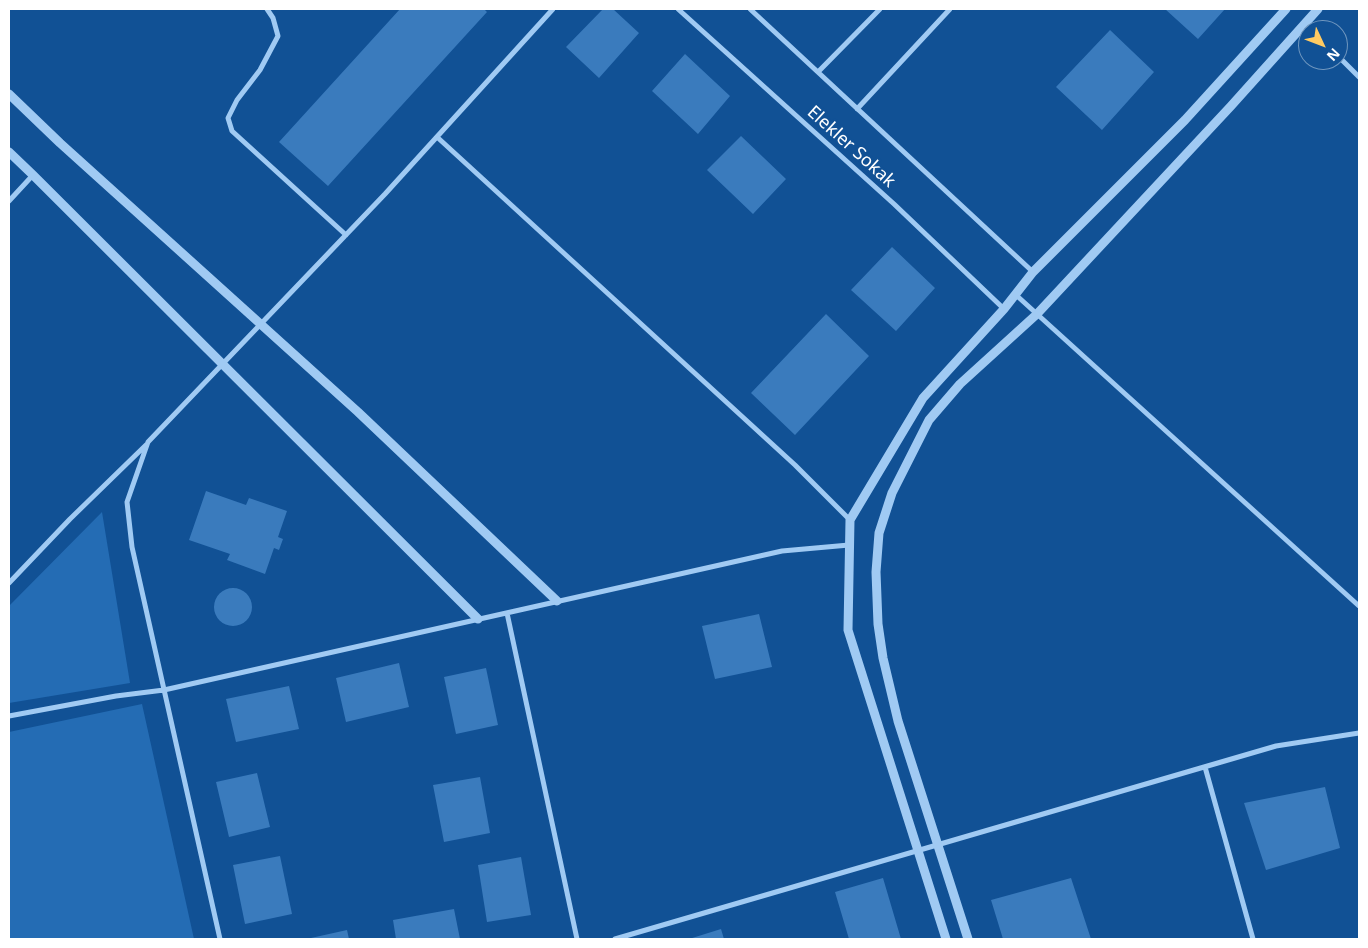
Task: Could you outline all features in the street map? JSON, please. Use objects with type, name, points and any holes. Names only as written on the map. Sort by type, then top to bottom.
[{"type":"street","points":[[267,9],[273,18],[278,36],[260,70],[238,100],[228,118],[232,131],[346,235]]},
{"type":"street","points":[[9,583],[148,442],[346,235],[553,9]]},
{"type":"street","name":"Elekler Sokak","points":[[678,9],[894,204],[1004,309]]},
{"type":"street","name":"Elekler Sokak","points":[[750,9],[1033,272]]},
{"type":"street","points":[[818,72],[880,9]]},
{"type":"street","points":[[857,109],[950,9]]},
{"type":"street","points":[[946,939],[848,630],[850,520],[922,398],[1004,309],[1033,272],[1185,120],[1286,9]]},
{"type":"street","points":[[1312,20],[1318,9]]},
{"type":"street","points":[[968,939],[898,721],[883,658],[878,624],[876,572],[879,533],[892,493],[929,420],[960,384],[1037,314],[1298,37]]},
{"type":"street","points":[[1348,66],[1359,77]]},
{"type":"street","points":[[9,94],[60,143],[358,412],[557,601]]},
{"type":"street","points":[[437,137],[795,465],[850,520]]},
{"type":"street","points":[[9,152],[478,619]]},
{"type":"street","points":[[9,201],[33,175]]},
{"type":"street","points":[[1016,295],[1359,606]]},
{"type":"street","points":[[148,442],[127,502],[132,547],[220,939]]},
{"type":"street","points":[[9,716],[116,696],[164,690],[782,551],[849,545]]},
{"type":"street","points":[[507,613],[577,939]]},
{"type":"street","points":[[615,939],[1276,746],[1359,733]]},
{"type":"street","points":[[1205,767],[1253,939]]},
{"type":"shaded area","points":[[102,512],[130,683],[9,703],[9,606]]},
{"type":"shaded area","points":[[142,704],[194,939],[9,939],[9,732]]},
{"type":"building","points":[[400,9],[484,9],[487,12],[328,186],[279,142]]},
{"type":"building","points":[[603,9],[613,9],[639,33],[599,78],[566,47]]},
{"type":"building","points":[[1165,9],[1225,9],[1198,39]]},
{"type":"building","points":[[1110,30],[1154,72],[1102,130],[1056,87]]},
{"type":"building","points":[[685,54],[730,96],[698,134],[652,91]]},
{"type":"building","points":[[741,136],[786,179],[753,214],[707,170]]},
{"type":"building","points":[[892,247],[935,288],[896,331],[851,290]]},
{"type":"building","points":[[826,314],[869,356],[795,435],[751,393]]},
{"type":"building","points":[[206,491],[246,505],[249,498],[287,511],[278,537],[283,539],[279,550],[274,548],[265,574],[227,560],[230,554],[189,540]]},
{"type":"building","points":[[233,588],[247,593],[252,607],[247,621],[233,626],[219,621],[214,607],[219,593]]},
{"type":"building","points":[[759,614],[772,667],[715,679],[702,626]]},
{"type":"building","points":[[399,663],[409,707],[346,722],[336,678]]},
{"type":"building","points":[[486,668],[498,725],[456,734],[444,677]]},
{"type":"building","points":[[289,686],[299,729],[236,742],[226,699]]},
{"type":"building","points":[[257,773],[270,827],[229,837],[216,782]]},
{"type":"building","points":[[480,777],[490,833],[444,842],[433,785]]},
{"type":"building","points":[[1325,787],[1340,848],[1266,870],[1244,803]]},
{"type":"building","points":[[280,856],[292,914],[245,924],[233,865]]},
{"type":"building","points":[[521,857],[531,915],[487,922],[478,865]]},
{"type":"building","points":[[883,878],[901,939],[849,939],[835,892]]},
{"type":"building","points":[[1071,878],[1091,939],[1003,939],[991,900]]},
{"type":"building","points":[[454,909],[460,939],[396,939],[393,920]]},
{"type":"building","points":[[721,929],[724,939],[689,939]]},
{"type":"building","points":[[347,930],[349,939],[311,939],[311,938]]}]
